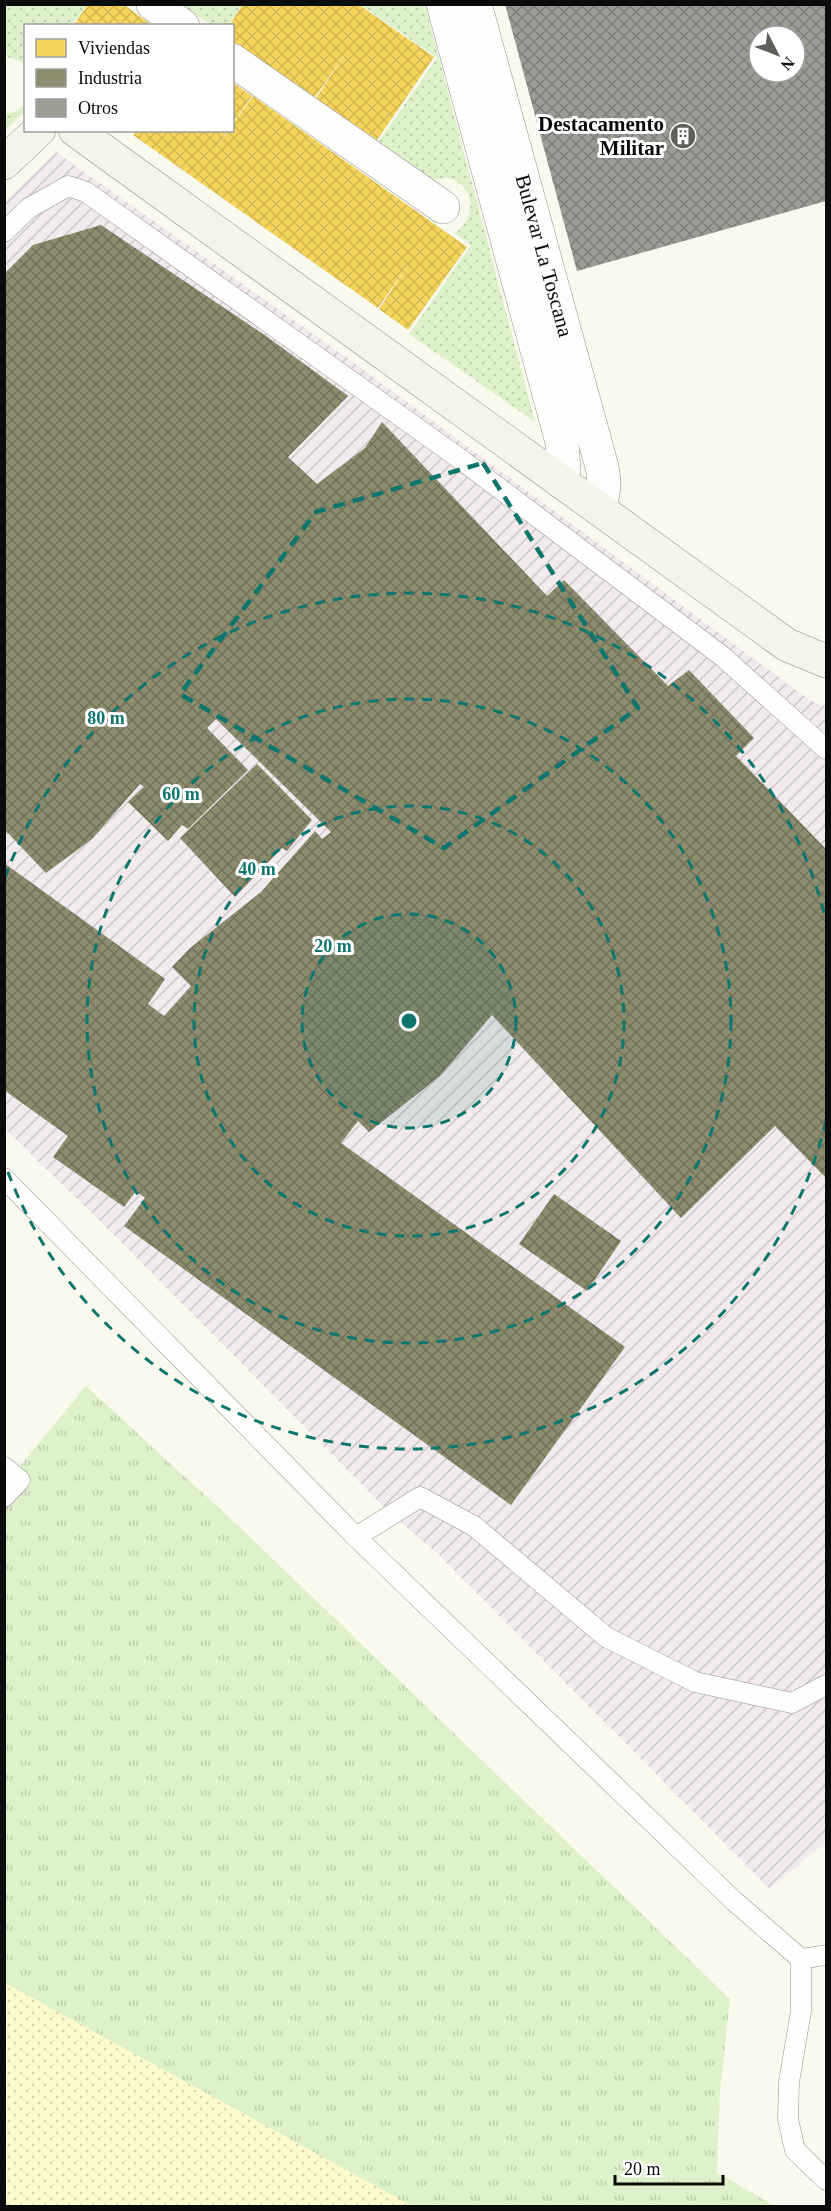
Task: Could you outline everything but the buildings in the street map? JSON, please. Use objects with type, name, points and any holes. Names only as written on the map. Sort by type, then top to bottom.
[{"type":"main road","points":[[4,163],[37,132]]},
{"type":"main road","points":[[78,132],[787,645],[826,661]]},
{"type":"street","points":[[153,4],[180,24]]},
{"type":"street","name":"Bulevar La Toscana","points":[[443,4],[562,442],[564,464],[560,481]]},
{"type":"street","name":"Bulevar La Toscana","points":[[475,4],[602,467],[605,480],[604,495],[598,508]]},
{"type":"street","points":[[234,61],[443,207]]},
{"type":"lane","points":[[4,232],[29,208],[68,186],[86,192],[482,475],[722,656],[826,749]]},
{"type":"lane","points":[[4,1178],[356,1537],[734,1900],[801,1959],[826,1956]]},
{"type":"lane","points":[[4,1467],[20,1480],[4,1497]]},
{"type":"lane","points":[[356,1537],[420,1497],[474,1526],[606,1637],[695,1682],[792,1702],[826,1686]]},
{"type":"lane","points":[[801,1959],[801,2011],[789,2082],[788,2119],[795,2150],[826,2180]]},
{"type":"highlighted area","points":[[483,463],[638,708],[444,848],[180,694],[316,512]]},
{"type":"shaded area","points":[[56,152],[357,365],[811,701],[826,706],[826,1842],[770,1889],[436,1552],[392,1515],[108,1229],[5,1129],[4,202]]},
{"type":"green space","points":[[5,4],[87,5],[73,24],[24,24],[24,66],[20,61],[7,57]]},
{"type":"green space","points":[[181,5],[242,5],[229,24],[210,24]]},
{"type":"green space","points":[[361,5],[425,5],[535,422],[409,334],[471,245],[454,233],[466,221],[470,205],[469,197],[460,183],[449,178],[432,180],[379,141],[437,58]]},
{"type":"green space","points":[[24,105],[24,112],[5,131],[5,114],[18,111]]},
{"type":"green space","points":[[86,1386],[246,1533],[730,1999],[720,2092],[717,2172],[774,2206],[412,2206],[5,1983],[5,1484]]},
{"type":"sand","points":[[5,1983],[412,2206],[5,2206]]},
{"type":"place","name":"Destacamento Militar","points":[[683,136]]}]
